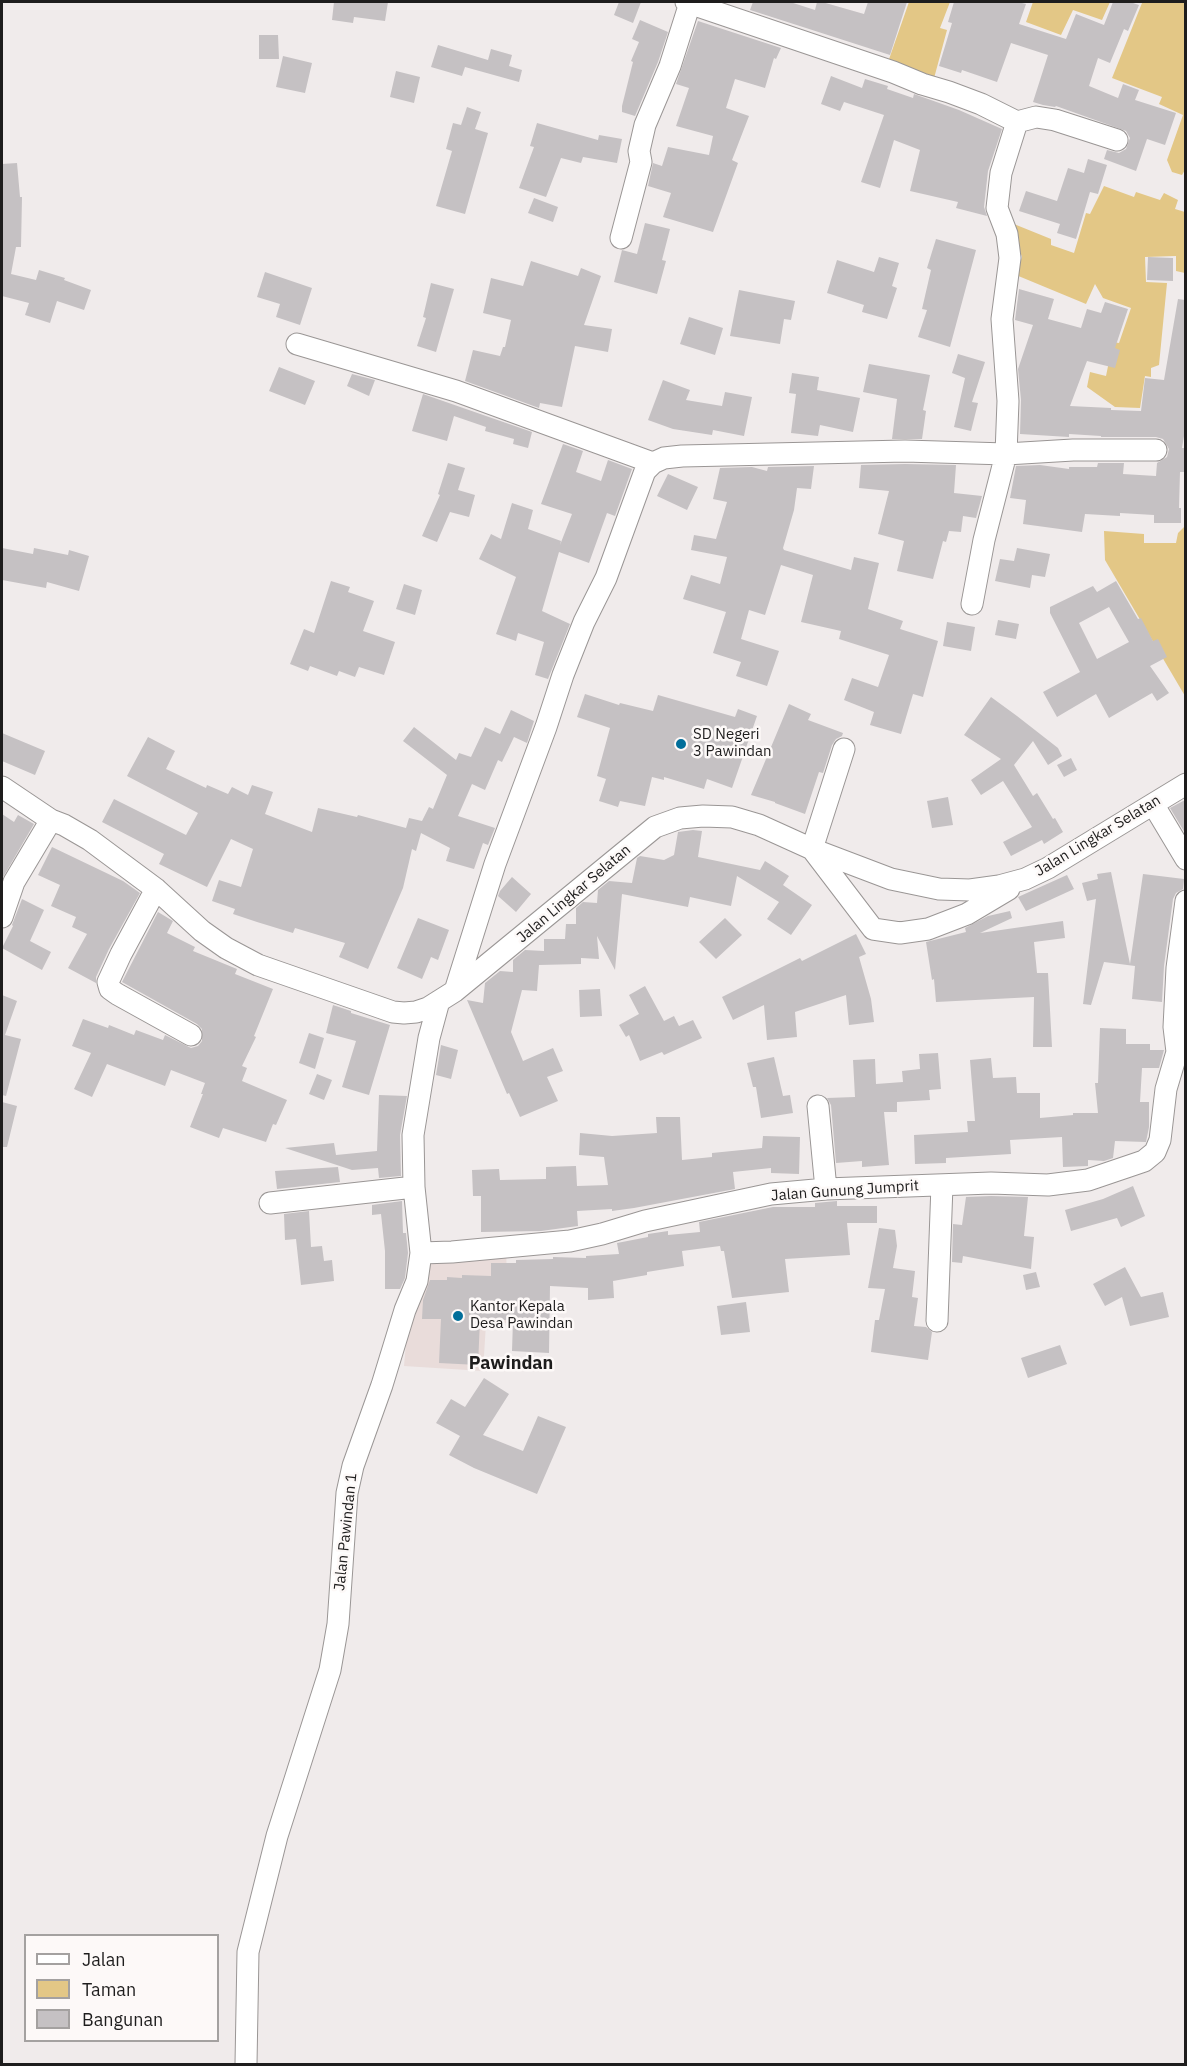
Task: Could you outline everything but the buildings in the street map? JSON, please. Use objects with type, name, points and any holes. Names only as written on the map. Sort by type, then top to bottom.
[{"type":"street","points":[[621,238],[641,162],[639,151],[645,125],[670,66],[688,2],[949,92],[981,104],[1017,122],[1036,117],[1055,120],[1117,141]]},
{"type":"street","points":[[972,604],[984,540],[1006,454],[1008,401],[1002,319],[1011,258],[997,208],[1001,173],[1017,122]]},
{"type":"street","points":[[297,344],[456,391],[653,463],[664,458],[682,456],[905,451],[1006,454],[1074,450],[1156,450]]},
{"type":"street","name":"Jalan Pawindan 1","points":[[246,2064],[248,1952],[277,1836],[330,1670],[338,1624],[347,1493],[353,1466],[382,1385],[405,1310],[417,1281],[421,1253],[414,1187],[412,1135],[429,1038],[447,996],[563,675],[584,622],[606,578],[645,471],[653,463]]},
{"type":"street","points":[[844,749],[812,849],[873,929],[900,933],[928,929],[967,914],[1025,879]]},
{"type":"street","name":"Jalan Lingkar Selatan","points":[[2,787],[51,820],[90,840],[156,889],[202,931],[226,948],[258,964],[393,1012],[416,1012],[447,996],[655,827],[680,818],[732,817],[759,825],[812,849],[891,879],[939,889],[970,890],[1025,879],[1048,868],[1185,784]]},
{"type":"street","points":[[1154,804],[1185,859]]},
{"type":"street","points":[[2,917],[14,882],[51,820]]},
{"type":"street","points":[[156,889],[108,982],[110,989],[117,994],[191,1035]]},
{"type":"street","points":[[1181,1048],[1174,1027],[1174,1015],[1185,901]]},
{"type":"street","name":"Jalan Gunung Jumprit","points":[[421,1253],[570,1241],[645,1221],[771,1194],[826,1189],[991,1183],[1048,1185],[1088,1180],[1144,1161],[1155,1152],[1160,1140],[1166,1089],[1181,1048]]},
{"type":"street","points":[[818,1106],[826,1189]]},
{"type":"street","points":[[937,1321],[942,1185]]},
{"type":"street","points":[[270,1203],[414,1187]]},
{"type":"shaded area","name":"Kantor Kepala Desa Pawindan","points":[[506,1251],[509,1323],[486,1324],[483,1371],[404,1366],[409,1309],[427,1261]]},
{"type":"green space","points":[[909,2],[950,2],[940,28],[947,30],[933,82],[887,65]]},
{"type":"green space","points":[[1033,2],[1110,2],[1102,20],[1073,10],[1061,35],[1026,22]]},
{"type":"green space","points":[[1139,2],[1185,2],[1186,168],[1182,175],[1172,172],[1167,160],[1183,115],[1159,104],[1162,97],[1112,78],[1142,3]]},
{"type":"green space","points":[[1104,186],[1134,197],[1136,192],[1160,200],[1164,193],[1178,200],[1175,209],[1185,212],[1185,273],[1176,271],[1176,256],[1145,257],[1146,282],[1167,283],[1159,365],[1151,368],[1151,377],[1145,376],[1140,408],[1115,407],[1087,387],[1090,372],[1106,376],[1113,342],[1119,343],[1131,308],[1103,298],[1095,284],[1086,304],[1016,275],[1022,257],[1009,222],[1051,239],[1051,245],[1074,253],[1086,213],[1090,214]]},
{"type":"green space","points":[[1185,526],[1185,696],[1105,560],[1104,531],[1144,534],[1144,543],[1176,543],[1178,533]]},
{"type":"place","name":"SD Negeri 3 Pawindan","points":[[681,744]]},
{"type":"place","name":"Kantor Kepala Desa Pawindan","points":[[458,1316]]},
{"type":"district","name":"Pawindan","points":[[511,1364]]}]
